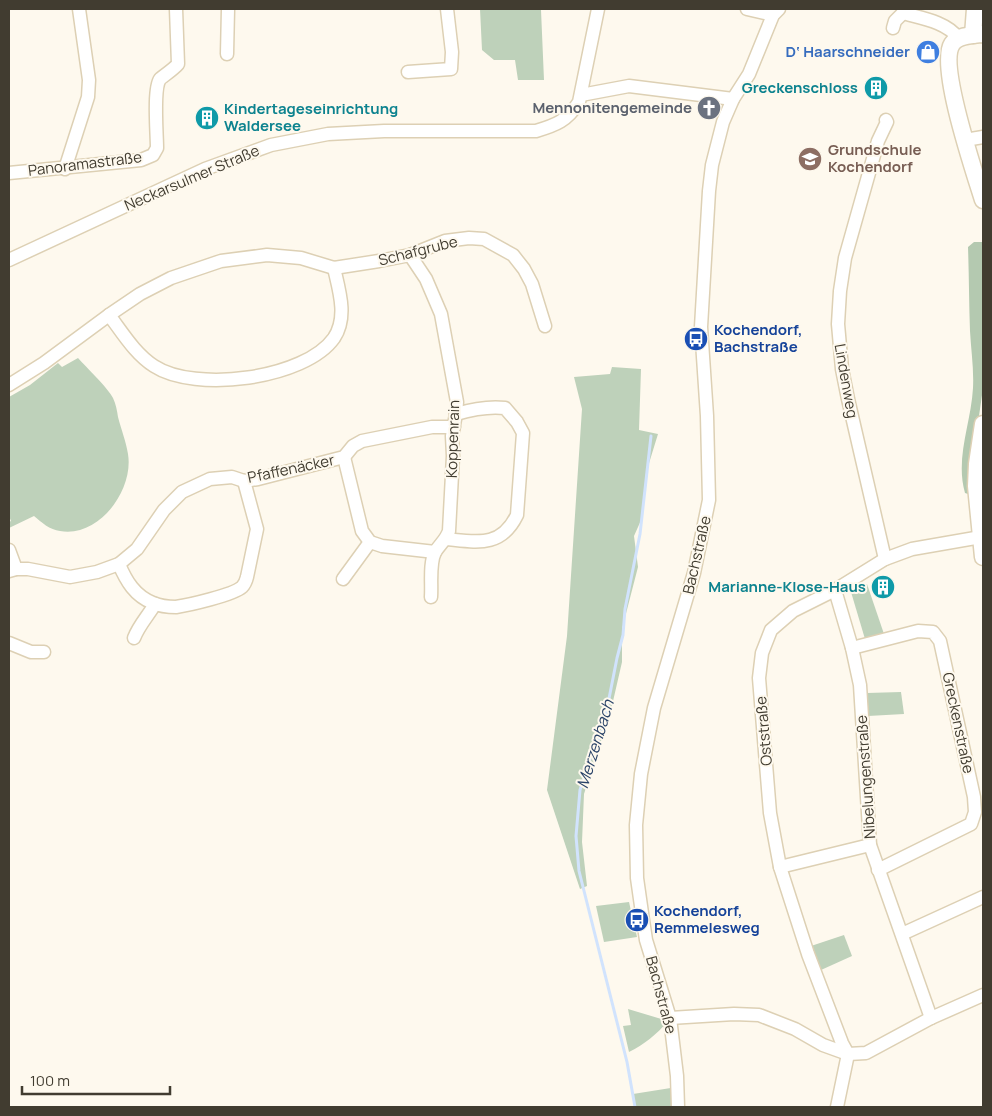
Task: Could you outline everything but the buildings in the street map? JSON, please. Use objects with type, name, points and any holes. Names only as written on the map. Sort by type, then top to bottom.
[{"type":"main road","points":[[974,9],[972,36],[952,44],[949,51],[949,68],[965,140],[983,200]]},
{"type":"main road","points":[[983,424],[976,464],[983,557]]},
{"type":"street","points":[[65,168],[86,109],[88,97],[89,80],[79,9]]},
{"type":"street","name":"Panoramastraße","points":[[9,173],[141,160],[153,155],[157,148],[157,88],[160,78],[171,72],[178,64],[176,9]]},
{"type":"street","points":[[227,54],[228,9]]},
{"type":"street","points":[[408,72],[451,69],[452,52],[447,9]]},
{"type":"street","name":"Neckarsulmer Straße","points":[[9,260],[205,169],[271,145],[328,134],[375,131],[536,131],[564,121],[574,111],[582,95],[598,9]]},
{"type":"street","points":[[747,9],[776,12]]},
{"type":"street","points":[[893,28],[895,21],[903,11],[946,27],[954,32],[972,36]]},
{"type":"street","name":"Bachstraße","points":[[678,1107],[677,1076],[670,1018],[646,940],[638,884],[636,825],[641,774],[654,708],[694,573],[708,500],[707,416],[701,327],[712,165],[723,122],[733,99],[749,74],[776,12]]},
{"type":"street","points":[[582,95],[629,86],[733,99]]},
{"type":"street","name":"Lindenweg","points":[[885,559],[848,399],[839,344],[838,324],[845,258],[865,203],[878,141],[887,122],[886,120]]},
{"type":"street","points":[[965,140],[983,137]]},
{"type":"street","name":"Schafgrube","points":[[9,385],[44,363],[140,294],[171,278],[221,261],[266,255],[301,258],[334,268],[410,255],[445,241],[469,238],[484,239],[513,254],[524,269],[532,284],[545,326]]},
{"type":"street","name":"Koppenrain","points":[[410,255],[426,279],[441,314],[456,398],[452,436],[453,456],[449,531],[446,539]]},
{"type":"street","points":[[109,315],[132,346],[153,366],[175,377],[195,380],[250,378],[281,370],[318,355],[334,337],[341,320],[341,304],[334,268]]},
{"type":"street","name":"Pfaffenäcker","points":[[12,570],[28,569],[70,577],[97,572],[119,564],[137,549],[164,510],[182,492],[210,479],[232,477],[244,481],[344,458],[353,446],[362,441],[432,427],[455,420],[469,410],[491,406],[505,408],[517,422],[522,433],[517,515],[513,525],[501,537],[481,543],[446,539]]},
{"type":"street","points":[[344,458],[362,531],[370,542],[382,546],[435,552]]},
{"type":"street","points":[[119,564],[125,578],[136,592],[141,597],[155,604],[178,606],[227,594],[241,588],[245,584],[257,529],[244,481]]},
{"type":"street","name":"Oststraße","points":[[848,1054],[808,954],[780,867],[770,813],[759,678],[762,653],[772,630],[793,612],[835,590],[885,559],[912,549],[981,537]]},
{"type":"street","points":[[431,597],[432,566],[435,552],[446,539]]},
{"type":"street","points":[[343,579],[370,542]]},
{"type":"street","points":[[9,550],[12,570]]},
{"type":"street","name":"Nibelungenstraße","points":[[835,590],[852,648],[860,685],[870,845],[931,1018]]},
{"type":"street","points":[[134,638],[138,626],[148,616],[155,604]]},
{"type":"street","name":"Greckenstraße","points":[[852,648],[918,631],[932,632],[940,641],[972,788],[975,812],[971,824],[878,870]]},
{"type":"street","points":[[9,643],[31,652],[44,652]]},
{"type":"street","points":[[780,867],[870,845]]},
{"type":"street","points":[[902,934],[983,897]]},
{"type":"street","points":[[670,1018],[734,1014],[759,1015],[795,1029],[822,1045],[848,1054],[866,1053],[931,1018],[983,995]]},
{"type":"street","points":[[837,1107],[848,1054]]},
{"type":"green space","points":[[480,9],[541,10],[544,80],[518,80],[515,60],[494,60],[482,50]]},
{"type":"green space","points":[[974,242],[983,242],[983,388],[972,465],[968,480],[968,494],[965,493],[962,480],[962,467],[973,388],[968,247]]},
{"type":"green space","points":[[78,358],[107,389],[114,400],[128,454],[125,482],[111,509],[88,527],[74,531],[60,531],[46,525],[34,516],[9,528],[9,522],[11,521],[9,516],[9,397],[30,385],[58,363],[62,367]]},
{"type":"green space","points":[[612,367],[641,369],[639,430],[658,434],[646,473],[642,518],[634,536],[638,567],[622,629],[622,662],[611,710],[584,794],[582,842],[587,886],[580,889],[547,790],[567,636],[582,409],[574,377],[610,374]]},
{"type":"green space","points":[[867,584],[884,634],[865,639],[851,592]]},
{"type":"green space","points":[[901,692],[904,714],[868,716],[867,693]]},
{"type":"green space","points":[[629,902],[637,937],[604,942],[596,906]]},
{"type":"green space","points":[[844,935],[852,956],[821,970],[811,946]]},
{"type":"green space","points":[[628,1009],[668,1021],[650,1039],[629,1052],[623,1026],[631,1025]]},
{"type":"green space","points":[[677,1087],[678,1107],[635,1107],[633,1094]]},
{"type":"waterway","name":"Merzenbach","points":[[635,1107],[627,1062],[579,871],[576,836],[580,790],[591,756],[603,729],[623,635],[625,609],[640,534],[651,436]]},
{"type":"place","name":"D‘ Haarschneider","points":[[928,52]]},
{"type":"place","name":"Greckenschloss","points":[[876,88]]},
{"type":"place","name":"Mennonitengemeinde","points":[[709,108]]},
{"type":"place","name":"Kindertageseinrichtung Waldersee","points":[[207,118]]},
{"type":"place","name":"Grundschule Kochendorf","points":[[810,159]]},
{"type":"place","name":"Kochendorf, Bachstraße","points":[[696,339]]},
{"type":"place","name":"Marianne-Klose-Haus","points":[[883,587]]},
{"type":"place","name":"Kochendorf, Remmelesweg","points":[[637,920]]}]
